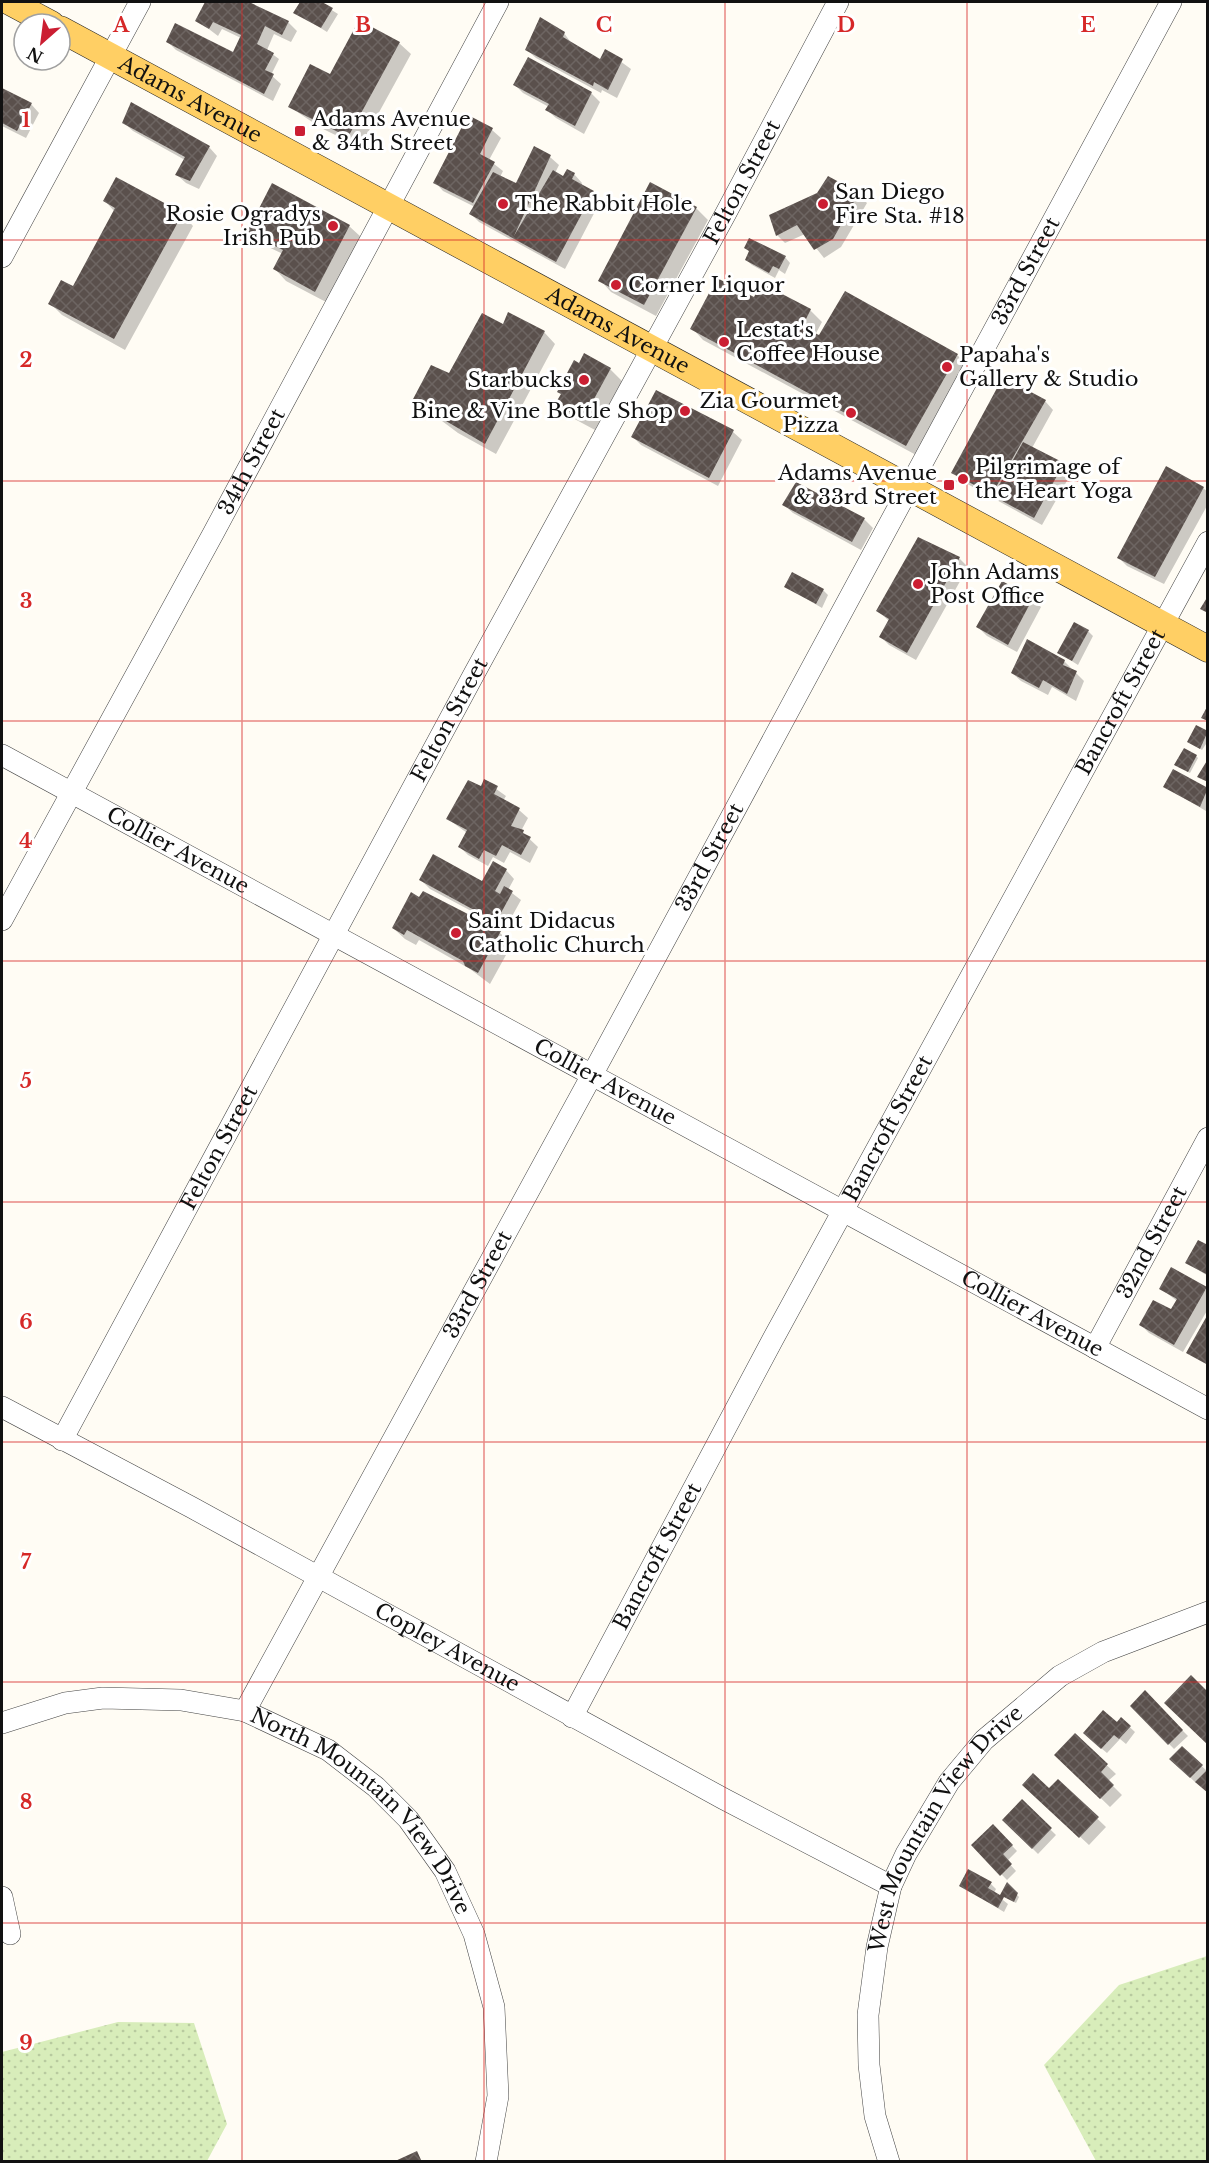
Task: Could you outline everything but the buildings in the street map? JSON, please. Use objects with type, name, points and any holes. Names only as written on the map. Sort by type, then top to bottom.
[{"type":"main road","points":[[10,2],[29,12]]},
{"type":"main road","name":"Adams Avenue","points":[[72,36],[1208,650]]},
{"type":"street","points":[[2,257],[140,2]]},
{"type":"street","name":"34th Street","points":[[2,920],[498,2]]},
{"type":"street","name":"Felton Street","points":[[62,1440],[838,2]]},
{"type":"street","name":"33rd Street","points":[[245,1711],[317,1575],[592,1075],[1171,2]]},
{"type":"street","name":"Bancroft Street","points":[[572,1717],[1208,542]]},
{"type":"street","name":"Collier Avenue","points":[[2,756],[335,934],[1208,1409]]},
{"type":"street","name":"32nd Street","points":[[1095,1348],[1208,1138]]},
{"type":"street","name":"Copley Avenue","points":[[2,1407],[317,1575],[572,1717],[891,1886]]},
{"type":"street","name":"West Mountain View Drive","points":[[889,2162],[875,2116],[868,2065],[868,2015],[877,1947],[891,1886],[906,1854],[949,1782],[984,1740],[1060,1676],[1103,1652],[1208,1612]]},
{"type":"street","name":"North Mountain View Drive","points":[[2,1723],[65,1703],[103,1698],[181,1700],[245,1711],[328,1750],[376,1787],[408,1819],[445,1871],[474,1934],[494,2007],[498,2096],[486,2162]]},
{"type":"street","points":[[2,1897],[10,1934]]},
{"type":"green space","points":[[1207,1956],[1207,2161],[1096,2161],[1044,2065],[1119,1985]]},
{"type":"green space","points":[[118,2022],[194,2023],[227,2124],[207,2161],[2,2161],[2,2052]]},
{"type":"place","name":"Adams Avenue & 34th Street","points":[[300,131]]},
{"type":"place","name":"The Rabbit Hole","points":[[503,204]]},
{"type":"place","name":"San Diego Fire Sta. #18","points":[[823,204]]},
{"type":"place","name":"Rosie Ogradys Irish Pub","points":[[333,226]]},
{"type":"place","name":"Corner Liquor","points":[[616,285]]},
{"type":"place","name":"Lestat's Coffee House","points":[[724,342]]},
{"type":"place","name":"Papaha's Gallery & Studio","points":[[947,367]]},
{"type":"place","name":"Starbucks","points":[[584,380]]},
{"type":"place","name":"Bine & Vine Bottle Shop","points":[[685,411]]},
{"type":"place","name":"Zia Gourmet Pizza","points":[[851,413]]},
{"type":"place","name":"Pilgrimage of the Heart Yoga","points":[[963,479]]},
{"type":"place","name":"Adams Avenue & 33rd Street","points":[[949,485]]},
{"type":"place","name":"John Adams Post Office","points":[[918,584]]},
{"type":"place","name":"Saint Didacus Catholic Church","points":[[456,933]]}]
